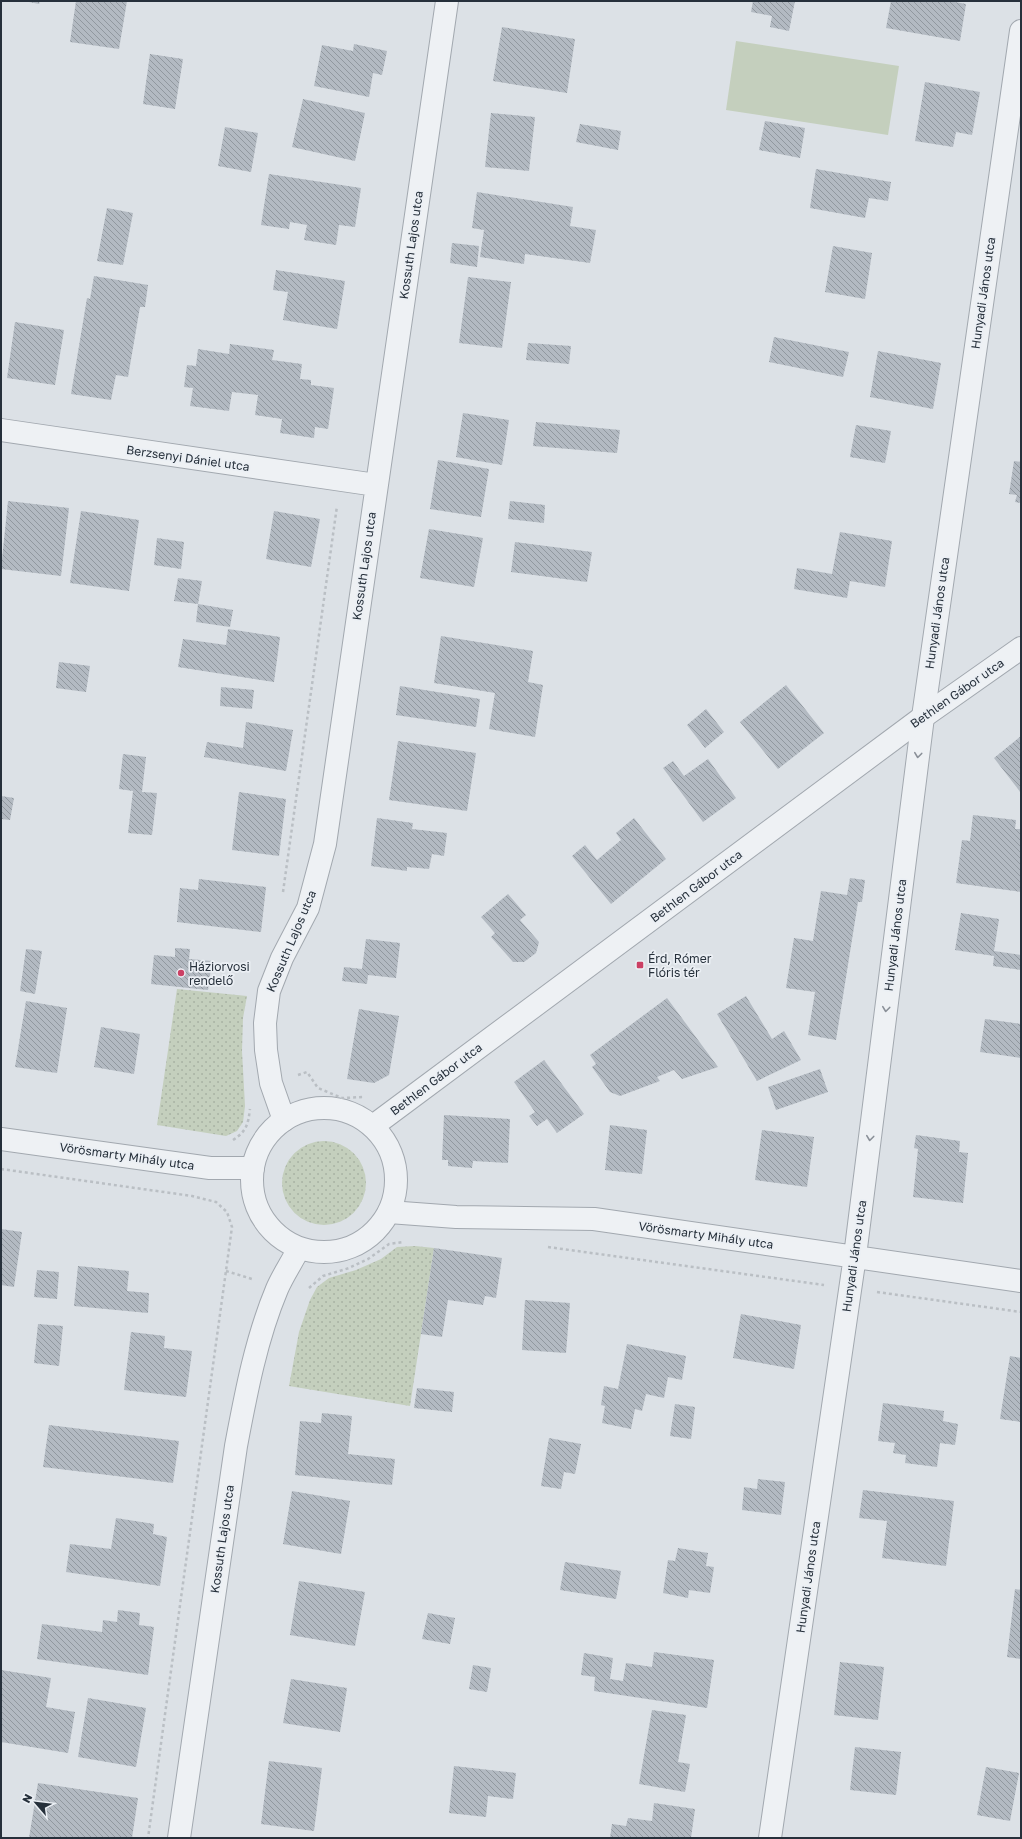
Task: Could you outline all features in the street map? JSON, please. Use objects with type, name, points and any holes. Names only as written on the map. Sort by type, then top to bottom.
[{"type":"street","name":"Kossuth Lajos utca","points":[[284,1120],[271,1082],[266,1050],[265,1023],[269,990],[282,958],[308,908],[325,844],[447,1]]},
{"type":"street","name":"Hunyadi János utca","points":[[770,1838],[855,1256],[923,717],[1021,31]]},
{"type":"street","name":"Berzsenyi Dániel utca","points":[[1,430],[376,485]]},
{"type":"street","name":"Bethlen Gábor utca","points":[[373,1126],[923,717],[1021,648]]},
{"type":"street","points":[[330,1108],[353,1113],[373,1126],[387,1144],[395,1166],[396,1189],[394,1201],[389,1212],[377,1230],[361,1243],[341,1251],[320,1252],[299,1248],[277,1235],[262,1216],[253,1193],[253,1168],[259,1149],[270,1132],[284,1120],[306,1110],[330,1108]]},
{"type":"street","name":"Vörösmarty Mihály utca","points":[[1,1139],[210,1168],[253,1168]]},
{"type":"street","name":"Vörösmarty Mihály utca","points":[[389,1212],[456,1217],[594,1218],[1021,1281]]},
{"type":"street","name":"Kossuth Lajos utca","points":[[179,1838],[234,1453],[258,1346],[278,1287],[299,1248]]},
{"type":"path","points":[[282,898],[341,480]]},
{"type":"path","points":[[226,1140],[233,1140],[242,1134],[248,1124],[251,1103]]},
{"type":"path","points":[[1,1168],[192,1196],[216,1202],[227,1212],[232,1227],[148,1838]]},
{"type":"path","points":[[307,1293],[309,1288],[323,1276],[349,1268],[362,1262],[389,1244],[410,1241]]},
{"type":"path","points":[[542,1246],[1021,1312]]},
{"type":"green space","points":[[736,41],[899,66],[888,135],[726,110]]},
{"type":"green space","points":[[177,989],[247,996],[243,1018],[242,1051],[245,1106],[243,1122],[237,1131],[226,1136],[157,1125]]},
{"type":"green space","points":[[324,1141],[340,1144],[347,1148],[359,1160],[363,1167],[366,1183],[363,1199],[359,1206],[347,1218],[340,1222],[324,1225],[308,1222],[301,1218],[289,1206],[285,1199],[282,1183],[285,1167],[289,1160],[301,1148],[308,1144]]},
{"type":"green space","points":[[415,1246],[434,1248],[410,1406],[289,1386],[299,1332],[310,1300],[317,1287],[329,1278],[356,1270],[381,1259],[397,1247]]},
{"type":"building","points":[[24,1],[40,1],[39,4]]},
{"type":"building","points":[[76,1],[127,1],[119,49],[70,42]]},
{"type":"building","points":[[753,1],[795,1],[789,31],[770,27],[772,16],[751,12]]},
{"type":"building","points":[[891,1],[950,1],[966,4],[960,41],[886,28]]},
{"type":"building","points":[[502,27],[575,39],[567,93],[493,81]]},
{"type":"building","points":[[354,44],[387,51],[382,75],[373,73],[369,97],[314,86],[322,45],[353,51]]},
{"type":"building","points":[[150,54],[183,59],[175,109],[143,104]]},
{"type":"building","points":[[925,82],[980,92],[972,135],[956,132],[953,147],[915,141]]},
{"type":"building","points":[[303,99],[365,113],[355,161],[292,147]]},
{"type":"building","points":[[491,113],[535,117],[529,171],[485,167]]},
{"type":"building","points":[[765,121],[805,128],[800,158],[759,150]]},
{"type":"building","points":[[580,124],[621,131],[618,150],[576,142]]},
{"type":"building","points":[[225,127],[258,133],[251,172],[218,166]]},
{"type":"building","points":[[816,169],[891,182],[888,201],[869,198],[865,218],[810,208]]},
{"type":"building","points":[[269,174],[361,188],[355,227],[339,225],[336,245],[304,240],[307,225],[290,222],[289,229],[261,225]]},
{"type":"building","points":[[477,192],[573,207],[570,226],[596,230],[590,263],[525,254],[524,264],[480,257],[484,230],[472,228]]},
{"type":"building","points":[[107,208],[133,213],[123,265],[97,261]]},
{"type":"building","points":[[452,243],[479,246],[477,267],[450,263]]},
{"type":"building","points":[[833,246],[872,253],[865,299],[825,292]]},
{"type":"building","points":[[276,270],[345,281],[337,329],[283,320],[288,292],[273,290]]},
{"type":"building","points":[[94,276],[148,285],[145,307],[140,307],[128,377],[116,375],[111,400],[71,394],[87,298],[90,299]]},
{"type":"building","points":[[468,277],[511,282],[502,348],[459,343]]},
{"type":"building","points":[[15,322],[64,330],[55,385],[7,378]]},
{"type":"building","points":[[774,337],[849,352],[843,377],[769,362]]},
{"type":"building","points":[[528,343],[571,346],[569,364],[526,360]]},
{"type":"building","points":[[230,344],[274,350],[272,360],[302,364],[300,379],[311,380],[311,385],[334,388],[328,429],[315,427],[314,438],[280,433],[282,419],[255,415],[258,395],[232,392],[229,411],[190,406],[193,388],[184,387],[187,365],[196,366],[198,349],[229,354]]},
{"type":"building","points":[[878,351],[941,363],[933,409],[870,397]]},
{"type":"building","points":[[463,413],[509,420],[502,465],[456,457]]},
{"type":"building","points":[[536,422],[620,430],[617,453],[533,446]]},
{"type":"building","points":[[856,425],[891,431],[885,463],[850,457]]},
{"type":"building","points":[[438,460],[489,469],[481,517],[430,509]]},
{"type":"building","points":[[1014,461],[1021,462],[1021,503],[1015,502],[1017,495],[1009,494]]},
{"type":"building","points":[[8,501],[69,508],[61,576],[1,569]]},
{"type":"building","points":[[510,501],[545,505],[544,523],[508,519]]},
{"type":"building","points":[[81,511],[139,520],[129,591],[70,583]]},
{"type":"building","points":[[274,511],[320,519],[311,567],[266,559]]},
{"type":"building","points":[[429,529],[483,538],[474,587],[420,578]]},
{"type":"building","points":[[840,532],[892,541],[885,587],[850,581],[847,598],[794,589],[797,568],[832,574]]},
{"type":"building","points":[[157,538],[184,542],[181,569],[154,565]]},
{"type":"building","points":[[515,542],[592,552],[587,582],[511,572]]},
{"type":"building","points":[[178,578],[202,581],[198,604],[174,601]]},
{"type":"building","points":[[198,604],[233,610],[230,627],[196,622]]},
{"type":"building","points":[[228,629],[280,637],[274,682],[178,667],[183,639],[226,645]]},
{"type":"building","points":[[441,636],[533,651],[528,682],[543,685],[535,737],[489,729],[495,693],[434,683]]},
{"type":"building","points":[[59,662],[90,666],[86,692],[56,688]]},
{"type":"building","points":[[786,685],[824,733],[778,769],[740,722]]},
{"type":"building","points":[[400,686],[480,699],[476,727],[396,715]]},
{"type":"building","points":[[221,687],[254,690],[252,709],[220,706]]},
{"type":"building","points":[[706,709],[724,732],[705,748],[687,725]]},
{"type":"building","points":[[246,722],[293,730],[286,771],[204,757],[207,742],[243,748]]},
{"type":"building","points":[[1021,736],[1021,793],[994,758]]},
{"type":"building","points":[[398,741],[476,753],[467,811],[389,800]]},
{"type":"building","points":[[123,754],[146,757],[142,792],[157,793],[152,835],[128,833],[133,791],[119,789]]},
{"type":"building","points":[[708,759],[736,798],[703,822],[663,768],[673,761],[684,776]]},
{"type":"building","points":[[239,792],[286,799],[279,856],[232,850]]},
{"type":"building","points":[[1,796],[14,798],[10,820],[1,819]]},
{"type":"building","points":[[973,815],[1016,820],[1015,829],[1021,829],[1021,892],[956,883],[962,840],[970,841]]},
{"type":"building","points":[[377,818],[413,823],[412,829],[447,833],[444,856],[432,854],[429,869],[407,867],[407,871],[371,866]]},
{"type":"building","points":[[634,818],[666,859],[611,904],[572,856],[585,845],[597,860],[621,840],[616,833]]},
{"type":"building","points":[[850,878],[865,880],[862,902],[858,902],[836,1040],[808,1035],[815,992],[786,988],[794,938],[813,941],[821,891],[847,895]]},
{"type":"building","points":[[199,879],[266,887],[261,932],[177,922],[180,888],[198,890]]},
{"type":"building","points":[[508,894],[526,915],[520,920],[539,942],[536,953],[524,962],[513,962],[491,937],[495,933],[481,917]]},
{"type":"building","points":[[961,913],[999,919],[994,951],[1021,955],[1021,970],[993,966],[994,956],[955,950]]},
{"type":"building","points":[[366,939],[400,943],[396,978],[368,975],[367,984],[342,981],[344,967],[362,969]]},
{"type":"building","name":"Háziorvosi rendelő","points":[[175,948],[190,949],[189,959],[212,961],[208,990],[151,984],[154,955],[175,957]]},
{"type":"building","points":[[26,949],[42,951],[35,994],[20,991]]},
{"type":"building","points":[[746,996],[772,1039],[784,1031],[801,1060],[757,1081],[717,1014]]},
{"type":"building","points":[[667,998],[718,1067],[682,1079],[674,1070],[657,1077],[660,1081],[620,1096],[610,1092],[592,1067],[596,1064],[590,1055]]},
{"type":"building","points":[[26,1001],[67,1008],[57,1073],[15,1067]]},
{"type":"building","points":[[359,1009],[399,1016],[389,1075],[374,1083],[347,1079]]},
{"type":"building","points":[[985,1019],[1021,1024],[1021,1058],[980,1052]]},
{"type":"building","points":[[101,1027],[140,1034],[134,1074],[94,1067]]},
{"type":"building","points":[[544,1060],[584,1114],[557,1133],[547,1119],[537,1126],[529,1116],[535,1112],[514,1082]]},
{"type":"building","points":[[820,1069],[828,1092],[776,1110],[768,1087]]},
{"type":"building","points":[[444,1115],[510,1119],[508,1163],[473,1161],[472,1168],[448,1166],[448,1160],[442,1160]]},
{"type":"building","points":[[610,1125],[647,1130],[642,1174],[605,1170]]},
{"type":"building","points":[[762,1130],[814,1137],[807,1187],[755,1180]]},
{"type":"building","points":[[916,1135],[960,1141],[959,1152],[968,1153],[963,1203],[913,1197],[918,1149],[914,1148]]},
{"type":"building","points":[[1,1229],[22,1232],[14,1287],[1,1285]]},
{"type":"building","points":[[434,1248],[502,1258],[496,1298],[485,1296],[483,1305],[448,1300],[442,1337],[421,1334]]},
{"type":"building","points":[[78,1266],[129,1271],[127,1291],[149,1293],[148,1313],[74,1306]]},
{"type":"building","points":[[37,1270],[59,1272],[57,1299],[34,1297]]},
{"type":"building","points":[[525,1300],[570,1303],[566,1353],[522,1350]]},
{"type":"building","points":[[741,1314],[801,1325],[794,1369],[733,1358]]},
{"type":"building","points":[[38,1324],[63,1326],[59,1366],[34,1363]]},
{"type":"building","points":[[131,1332],[165,1336],[164,1348],[192,1351],[186,1397],[124,1390]]},
{"type":"building","points":[[627,1344],[686,1356],[682,1380],[668,1377],[664,1398],[646,1394],[642,1411],[635,1409],[631,1429],[602,1423],[605,1406],[601,1405],[604,1386],[618,1389]]},
{"type":"building","points":[[1010,1356],[1021,1358],[1021,1422],[1000,1419]]},
{"type":"building","points":[[417,1388],[454,1392],[452,1412],[414,1408]]},
{"type":"building","points":[[883,1403],[944,1411],[943,1421],[958,1424],[955,1445],[940,1443],[937,1467],[905,1463],[906,1455],[893,1453],[895,1443],[878,1441]]},
{"type":"building","points":[[675,1404],[695,1407],[691,1439],[670,1436]]},
{"type":"building","points":[[322,1413],[352,1416],[348,1454],[395,1459],[392,1485],[295,1475],[300,1421],[321,1423]]},
{"type":"building","points":[[49,1425],[179,1441],[173,1483],[43,1467]]},
{"type":"building","points":[[549,1438],[581,1444],[575,1474],[564,1472],[561,1489],[541,1486]]},
{"type":"building","points":[[758,1479],[785,1482],[781,1515],[742,1510],[744,1487],[757,1489]]},
{"type":"building","points":[[863,1490],[954,1501],[946,1566],[882,1558],[887,1521],[859,1518]]},
{"type":"building","points":[[292,1491],[350,1501],[341,1554],[283,1544]]},
{"type":"building","points":[[116,1518],[154,1524],[153,1534],[167,1537],[160,1586],[66,1572],[70,1544],[111,1549]]},
{"type":"building","points":[[678,1548],[708,1553],[706,1566],[714,1567],[710,1593],[689,1590],[688,1598],[663,1593],[668,1560],[675,1561]]},
{"type":"building","points":[[565,1562],[621,1571],[616,1599],[560,1590]]},
{"type":"building","points":[[299,1581],[365,1592],[355,1646],[290,1635]]},
{"type":"building","points":[[1015,1589],[1021,1590],[1021,1659],[1007,1657]]},
{"type":"building","points":[[118,1610],[140,1613],[139,1625],[154,1627],[148,1675],[37,1659],[42,1624],[102,1632],[103,1620],[117,1622]]},
{"type":"building","points":[[428,1613],[455,1618],[450,1644],[422,1639]]},
{"type":"building","points":[[654,1652],[714,1660],[707,1708],[594,1691],[595,1677],[581,1675],[584,1653],[613,1658],[610,1679],[623,1681],[626,1663],[652,1667]]},
{"type":"building","points":[[840,1662],[884,1667],[878,1720],[834,1715]]},
{"type":"building","points":[[473,1665],[491,1668],[487,1692],[469,1689]]},
{"type":"building","points":[[1,1670],[51,1678],[46,1707],[75,1712],[68,1753],[1,1742]]},
{"type":"building","points":[[291,1679],[347,1688],[340,1732],[283,1723]]},
{"type":"building","points":[[88,1698],[146,1708],[136,1767],[78,1757]]},
{"type":"building","points":[[652,1710],[686,1715],[678,1762],[690,1764],[685,1792],[639,1784]]},
{"type":"building","points":[[855,1747],[901,1752],[896,1795],[850,1790]]},
{"type":"building","points":[[269,1761],[322,1768],[314,1831],[261,1824]]},
{"type":"building","points":[[454,1766],[516,1773],[513,1799],[488,1796],[486,1817],[449,1813]]},
{"type":"building","points":[[986,1767],[1019,1773],[1010,1821],[977,1815]]},
{"type":"building","points":[[38,1783],[138,1798],[132,1838],[29,1838]]},
{"type":"building","points":[[654,1803],[695,1809],[691,1838],[610,1838],[612,1824],[626,1826],[628,1818],[652,1821]]},
{"type":"place","name":"Érd, Rómer Flóris tér","points":[[640,965]]},
{"type":"place","name":"Háziorvosi rendelő","points":[[181,973]]}]
